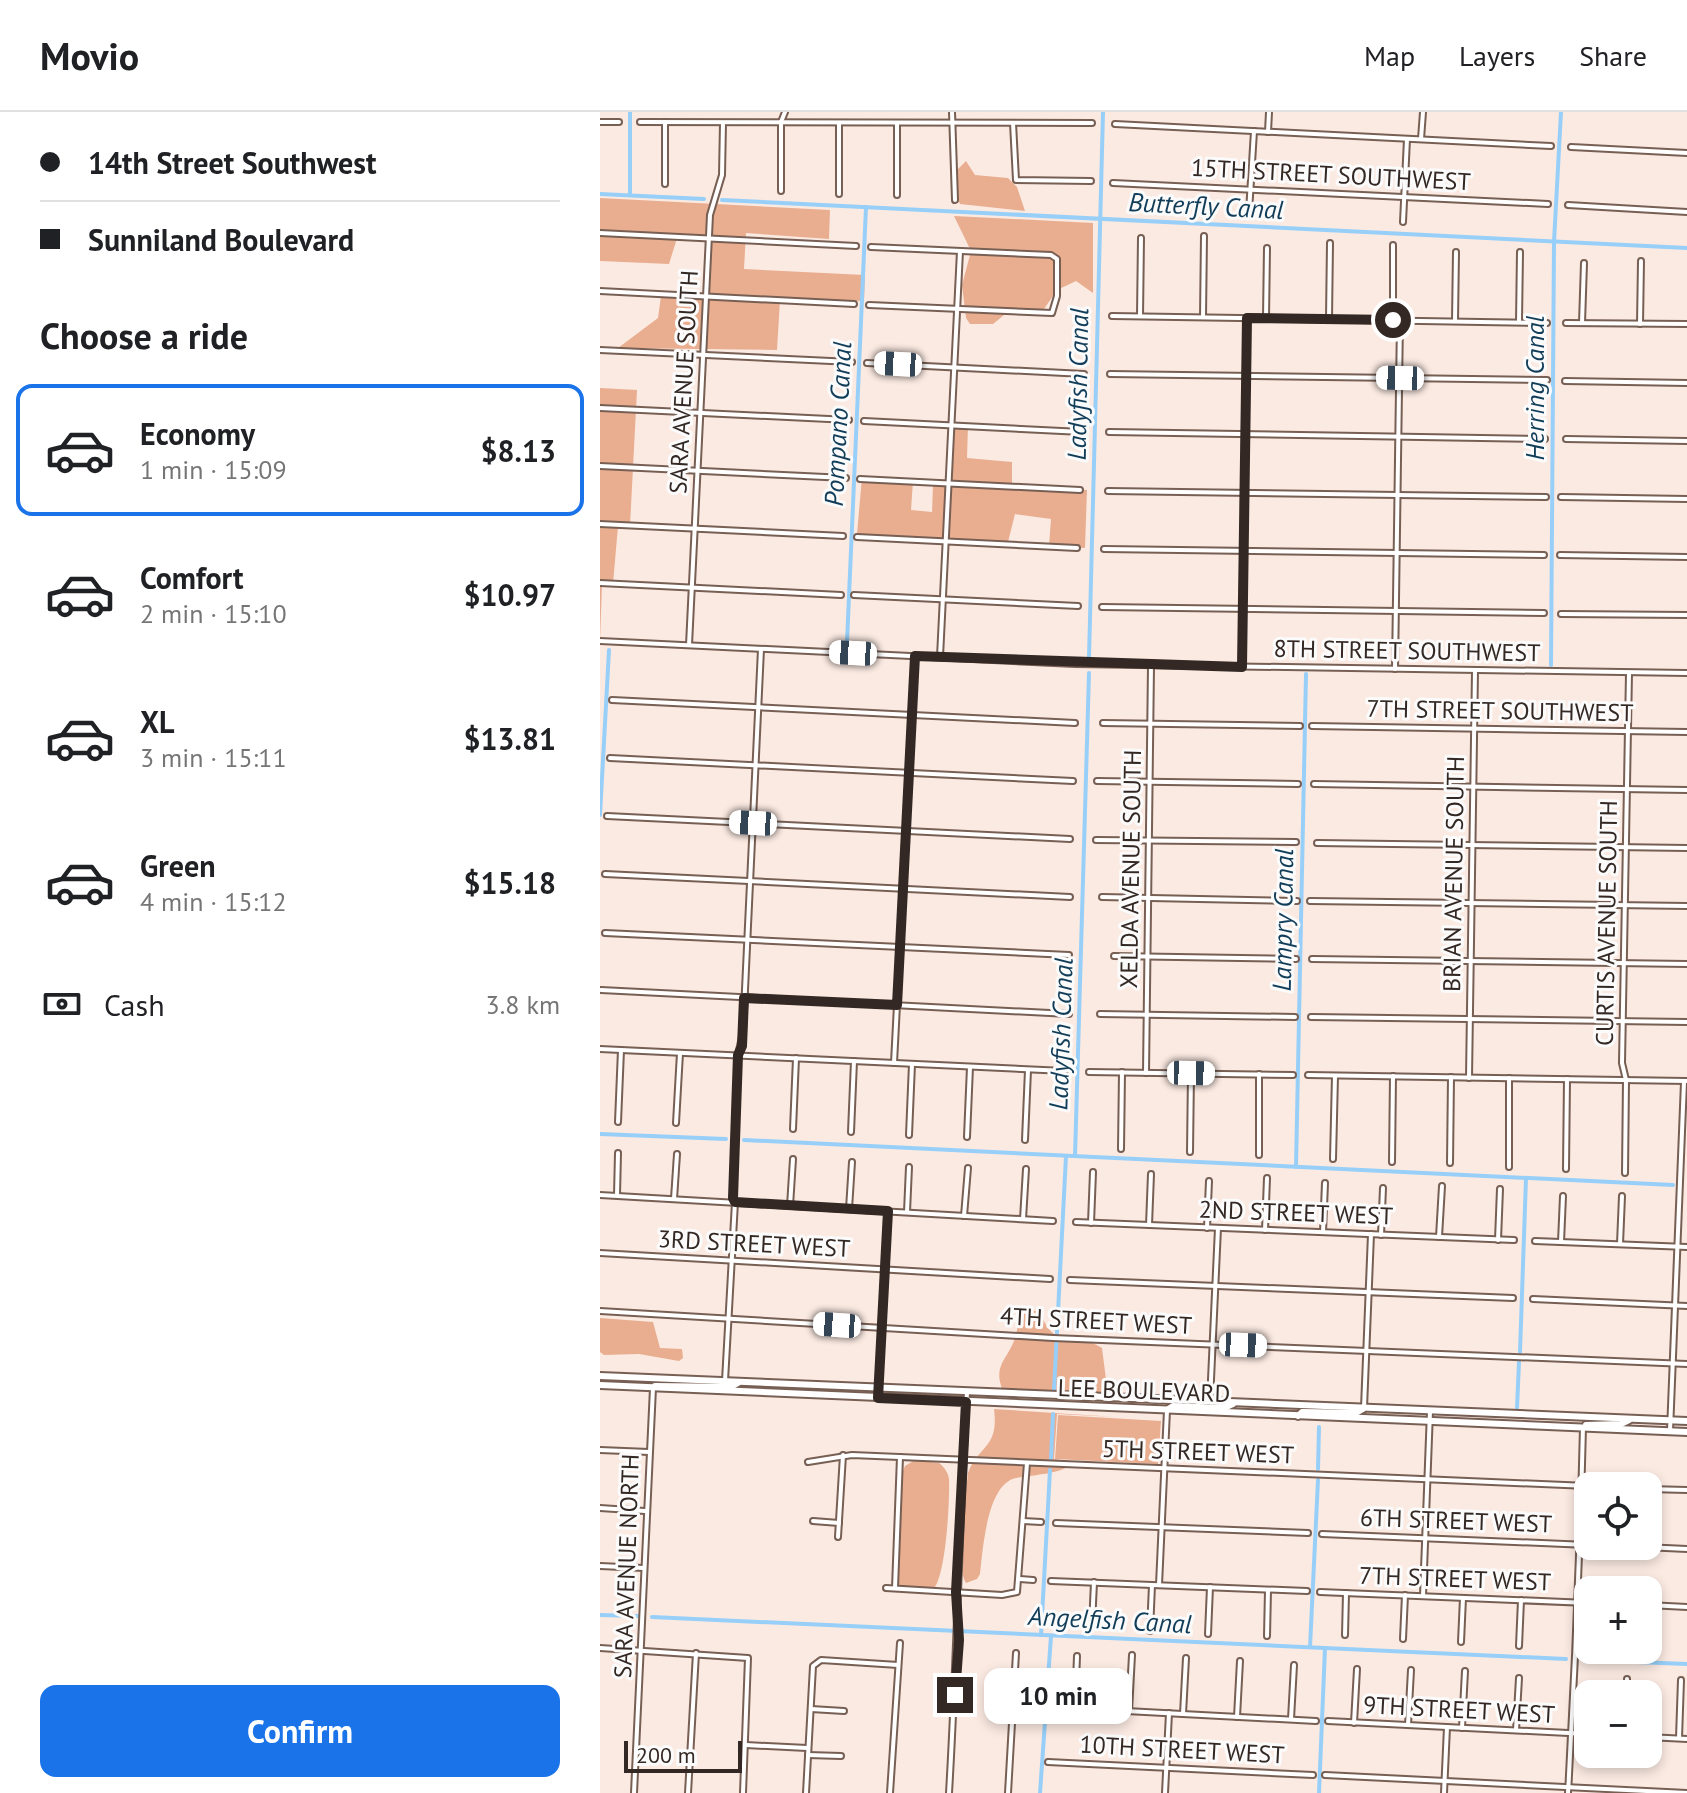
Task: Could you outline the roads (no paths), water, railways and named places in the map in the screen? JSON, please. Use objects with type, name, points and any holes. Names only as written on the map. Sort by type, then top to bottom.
[{"type":"main road","name":"LEE BOULEVARD","points":[[600,1376],[1687,1421]]},
{"type":"main road","points":[[653,1388],[659,1384],[731,1387],[741,1382]]},
{"type":"main road","name":"LEE BOULEVARD","points":[[600,1385],[1687,1432]]},
{"type":"main road","points":[[1167,1410],[1173,1406],[1224,1408],[1236,1402]]},
{"type":"main road","points":[[1298,1416],[1302,1412],[1356,1413],[1364,1408]]},
{"type":"main road","points":[[1583,1427],[1591,1423],[1621,1424],[1633,1419]]},
{"type":"street","points":[[781,191],[781,122],[785,112]]},
{"type":"street","points":[[952,112],[955,123],[955,200]]},
{"type":"street","points":[[1268,132],[1269,112]]},
{"type":"street","points":[[1421,139],[1423,112]]},
{"type":"street","points":[[600,122],[619,122]]},
{"type":"street","points":[[640,122],[1092,123]]},
{"type":"street","points":[[665,122],[665,184]]},
{"type":"street","name":"SARA AVENUE SOUTH","points":[[689,645],[711,206],[722,175],[723,123]]},
{"type":"street","points":[[839,123],[839,194]]},
{"type":"street","points":[[897,123],[897,195]]},
{"type":"street","points":[[1013,123],[1014,175],[1017,180],[1091,181]]},
{"type":"street","points":[[1115,124],[1551,146]]},
{"type":"street","points":[[1249,212],[1254,131]]},
{"type":"street","points":[[1403,222],[1407,139]]},
{"type":"street","points":[[1571,147],[1687,153]]},
{"type":"street","name":"15TH STREET SOUTHWEST","points":[[1113,183],[1548,204]]},
{"type":"street","points":[[1568,205],[1687,212]]},
{"type":"street","points":[[600,233],[856,246]]},
{"type":"street","points":[[1203,317],[1204,236]]},
{"type":"street","points":[[1140,316],[1141,238]]},
{"type":"street","points":[[1329,319],[1330,243]]},
{"type":"street","points":[[1393,245],[1393,320]]},
{"type":"street","points":[[869,305],[1055,311],[1057,259],[1051,255],[871,247]]},
{"type":"street","points":[[1266,318],[1267,248]]},
{"type":"street","points":[[940,657],[960,251]]},
{"type":"street","points":[[1455,321],[1456,252]]},
{"type":"street","points":[[1519,322],[1520,252]]},
{"type":"street","points":[[1640,324],[1641,261]]},
{"type":"street","points":[[1582,323],[1584,263]]},
{"type":"street","points":[[600,291],[854,304]]},
{"type":"street","points":[[1112,316],[1547,323]]},
{"type":"street","points":[[1242,667],[1247,318]]},
{"type":"street","points":[[1395,669],[1400,320]]},
{"type":"street","points":[[1566,323],[1687,324]]},
{"type":"street","points":[[600,350],[852,362]]},
{"type":"street","points":[[867,363],[1084,374]]},
{"type":"street","points":[[1110,374],[1547,380]]},
{"type":"street","points":[[1565,381],[1687,383]]},
{"type":"street","points":[[600,408],[849,420]]},
{"type":"street","points":[[864,421],[1082,432]]},
{"type":"street","points":[[1109,432],[1545,439]]},
{"type":"street","points":[[1566,439],[1687,441]]},
{"type":"street","points":[[600,466],[846,478]]},
{"type":"street","points":[[860,479],[1080,490]]},
{"type":"street","points":[[1108,491],[1546,497]]},
{"type":"street","points":[[1561,497],[1687,499]]},
{"type":"street","points":[[600,524],[843,536]]},
{"type":"street","points":[[857,537],[1077,548]]},
{"type":"street","points":[[1104,549],[1544,555]]},
{"type":"street","points":[[1560,555],[1687,557]]},
{"type":"street","points":[[600,583],[841,595]]},
{"type":"street","points":[[854,595],[1078,606]]},
{"type":"street","points":[[1102,607],[1544,613]]},
{"type":"street","points":[[1561,614],[1687,615]]},
{"type":"street","name":"8TH STREET SOUTHWEST","points":[[600,641],[1151,666],[1687,673]]},
{"type":"street","points":[[725,1381],[735,1202],[738,1055],[742,1046],[761,649]]},
{"type":"street","points":[[894,1063],[915,656]]},
{"type":"street","name":"XELDA AVENUE SOUTH","points":[[1146,1073],[1151,666]]},
{"type":"street","name":"BRIAN AVENUE SOUTH","points":[[1469,1078],[1475,671]]},
{"type":"street","name":"CURTIS AVENUE SOUTH","points":[[1625,1173],[1623,1022],[1629,673]]},
{"type":"street","points":[[612,700],[1075,723]]},
{"type":"street","points":[[1103,723],[1300,726]]},
{"type":"street","name":"7TH STREET SOUTHWEST","points":[[1312,726],[1687,732]]},
{"type":"street","points":[[610,758],[1073,781]]},
{"type":"street","points":[[1097,781],[1298,784]]},
{"type":"street","points":[[1314,784],[1687,790]]},
{"type":"street","points":[[607,816],[1070,839]]},
{"type":"street","points":[[1096,840],[1296,842]]},
{"type":"street","points":[[1317,843],[1687,848]]},
{"type":"street","points":[[605,874],[1070,897]]},
{"type":"street","points":[[1102,897],[1297,901]]},
{"type":"street","points":[[1310,901],[1687,906]]},
{"type":"street","points":[[605,933],[1069,955]]},
{"type":"street","points":[[1114,956],[1296,959]]},
{"type":"street","points":[[1312,959],[1687,964]]},
{"type":"street","points":[[601,990],[1069,1014]]},
{"type":"street","points":[[1100,1014],[1295,1017]]},
{"type":"street","points":[[1311,1017],[1687,1022]]},
{"type":"street","points":[[600,1049],[1065,1071]]},
{"type":"street","points":[[618,1122],[621,1050]]},
{"type":"street","points":[[676,1123],[680,1053]]},
{"type":"street","points":[[793,1129],[796,1058]]},
{"type":"street","points":[[851,1132],[854,1061]]},
{"type":"street","points":[[909,1135],[912,1064]]},
{"type":"street","points":[[967,1137],[970,1067]]},
{"type":"street","points":[[1025,1140],[1028,1070]]},
{"type":"street","points":[[1089,1072],[1293,1075]]},
{"type":"street","points":[[1121,1149],[1122,1072]]},
{"type":"street","points":[[1190,1152],[1191,1073]]},
{"type":"street","points":[[1259,1074],[1259,1155]]},
{"type":"street","points":[[1308,1075],[1686,1081],[1670,1431]]},
{"type":"street","points":[[1333,1159],[1335,1076]]},
{"type":"street","points":[[1392,1162],[1393,1076]]},
{"type":"street","points":[[1450,1163],[1451,1077]]},
{"type":"street","points":[[1509,1078],[1509,1167]]},
{"type":"street","points":[[1566,1169],[1567,1079]]},
{"type":"street","points":[[617,1195],[618,1153]]},
{"type":"street","points":[[674,1199],[677,1154]]},
{"type":"street","points":[[790,1206],[793,1159]]},
{"type":"street","points":[[849,1209],[852,1162]]},
{"type":"street","points":[[907,1212],[909,1167]]},
{"type":"street","points":[[964,1216],[968,1168]]},
{"type":"street","points":[[1023,1219],[1026,1169]]},
{"type":"street","points":[[1091,1223],[1093,1172]]},
{"type":"street","points":[[1149,1225],[1151,1174]]},
{"type":"street","points":[[1265,1230],[1267,1178]]},
{"type":"street","points":[[1207,1228],[1209,1181]]},
{"type":"street","points":[[1323,1232],[1325,1183]]},
{"type":"street","points":[[1439,1237],[1442,1186]]},
{"type":"street","points":[[1381,1235],[1383,1188]]},
{"type":"street","points":[[1498,1240],[1500,1189]]},
{"type":"street","points":[[600,1195],[1053,1221]]},
{"type":"street","points":[[1561,1242],[1563,1196]]},
{"type":"street","points":[[1620,1244],[1622,1196]]},
{"type":"street","points":[[878,1398],[888,1211]]},
{"type":"street","name":"2ND STREET WEST","points":[[1076,1222],[1514,1240]]},
{"type":"street","points":[[1210,1401],[1218,1228]]},
{"type":"street","points":[[1364,1408],[1371,1234]]},
{"type":"street","points":[[1535,1241],[1687,1247]]},
{"type":"street","name":"3RD STREET WEST","points":[[600,1253],[1050,1279]]},
{"type":"street","points":[[1070,1280],[1513,1298]]},
{"type":"street","points":[[1533,1299],[1687,1306]]},
{"type":"street","name":"4TH STREET WEST","points":[[600,1311],[1053,1338],[1687,1364]]},
{"type":"street","name":"SARA AVENUE NORTH","points":[[634,1793],[653,1388]]},
{"type":"street","points":[[949,1793],[959,1640],[956,1592],[967,1392]]},
{"type":"street","points":[[1159,1585],[1167,1410]]},
{"type":"street","points":[[1423,1596],[1430,1411]]},
{"type":"street","points":[[1581,1472],[1583,1427]]},
{"type":"street","points":[[600,1450],[649,1452]]},
{"type":"street","points":[[838,1537],[843,1455]]},
{"type":"street","name":"5TH STREET WEST","points":[[808,1462],[843,1455],[1574,1486]]},
{"type":"street","points":[[895,1588],[900,1457]]},
{"type":"street","points":[[886,1588],[1002,1595],[1017,1592],[1027,1463]]},
{"type":"street","points":[[1662,1489],[1687,1490]]},
{"type":"street","points":[[600,1508],[645,1511]]},
{"type":"street","points":[[813,1521],[839,1523]]},
{"type":"street","points":[[1023,1521],[1041,1522]]},
{"type":"street","points":[[1056,1523],[1308,1533]]},
{"type":"street","name":"6TH STREET WEST","points":[[1322,1534],[1574,1544]]},
{"type":"street","points":[[1662,1548],[1687,1549]]},
{"type":"street","points":[[600,1566],[644,1568]]},
{"type":"street","points":[[1020,1579],[1033,1580]]},
{"type":"street","points":[[1051,1581],[1307,1591]]},
{"type":"street","points":[[1092,1625],[1094,1582]]},
{"type":"street","points":[[1150,1631],[1152,1585]]},
{"type":"street","points":[[1208,1634],[1210,1587]]},
{"type":"street","points":[[1267,1636],[1268,1590]]},
{"type":"street","name":"7TH STREET WEST","points":[[1320,1592],[1574,1602]]},
{"type":"street","points":[[1345,1635],[1346,1593]]},
{"type":"street","points":[[1403,1639],[1405,1595]]},
{"type":"street","points":[[1461,1642],[1463,1598]]},
{"type":"street","points":[[1519,1646],[1521,1600]]},
{"type":"street","points":[[1662,1606],[1687,1607]]},
{"type":"street","points":[[890,1793],[900,1643]]},
{"type":"street","points":[[600,1648],[748,1658],[743,1793]]},
{"type":"street","points":[[688,1793],[696,1653]]},
{"type":"street","points":[[1008,1793],[1016,1653]]},
{"type":"street","points":[[1129,1711],[1132,1655]]},
{"type":"street","points":[[1075,1708],[1077,1656]]},
{"type":"street","points":[[1183,1714],[1186,1658]]},
{"type":"street","points":[[1237,1717],[1240,1661]]},
{"type":"street","points":[[806,1793],[816,1662],[898,1665]]},
{"type":"street","points":[[1568,1790],[1575,1664]]},
{"type":"street","points":[[1291,1719],[1294,1665]]},
{"type":"street","points":[[1354,1723],[1357,1669]]},
{"type":"street","points":[[1408,1725],[1411,1670]]},
{"type":"street","points":[[1462,1728],[1465,1671]]},
{"type":"street","points":[[1516,1730],[1519,1678]]},
{"type":"street","points":[[1679,1738],[1681,1680]]},
{"type":"street","points":[[1051,1707],[1316,1721]]},
{"type":"street","points":[[811,1709],[844,1711]]},
{"type":"street","points":[[1165,1793],[1169,1713]]},
{"type":"street","name":"9TH STREET WEST","points":[[1328,1721],[1574,1733]]},
{"type":"street","points":[[1444,1793],[1447,1727]]},
{"type":"street","points":[[1662,1737],[1687,1739]]},
{"type":"street","points":[[746,1745],[841,1756]]},
{"type":"street","name":"10TH STREET WEST","points":[[1048,1762],[1313,1775]]},
{"type":"street","points":[[1325,1775],[1568,1790],[1687,1793]]},
{"type":"waterway","points":[[630,112],[630,195]]},
{"type":"waterway","name":"Ladyfish Canal","points":[[1089,658],[1103,112]]},
{"type":"waterway","name":"Herring Canal","points":[[1551,665],[1554,242],[1561,112]]},
{"type":"waterway","name":"Butterfly Canal","points":[[600,194],[704,199]]},
{"type":"waterway","name":"Butterfly Canal","points":[[722,200],[1687,248]]},
{"type":"waterway","name":"Pompano Canal","points":[[847,642],[866,207]]},
{"type":"waterway","points":[[600,815],[609,650]]},
{"type":"waterway","name":"Ladyfish Canal","points":[[1075,1156],[1089,673]]},
{"type":"waterway","name":"Lampry Canal","points":[[1296,1167],[1306,674]]},
{"type":"waterway","points":[[600,1134],[726,1139]]},
{"type":"waterway","points":[[744,1140],[1673,1185]]},
{"type":"waterway","name":"Ladyfish Canal","points":[[1054,1390],[1066,1156]]},
{"type":"waterway","points":[[1520,1352],[1526,1178]]},
{"type":"waterway","points":[[1517,1408],[1519,1362]]},
{"type":"waterway","name":"Ladyfish Canal","points":[[1051,1459],[1053,1414]]},
{"type":"waterway","points":[[1318,1469],[1319,1427]]},
{"type":"waterway","name":"Ladyfish Canal","points":[[1041,1635],[1050,1470]]},
{"type":"waterway","points":[[1310,1647],[1318,1480]]},
{"type":"waterway","name":"Angelfish Canal","points":[[600,1615],[638,1616]]},
{"type":"waterway","name":"Angelfish Canal","points":[[652,1617],[1566,1659]]},
{"type":"waterway","points":[[1040,1793],[1051,1636]]},
{"type":"waterway","points":[[1319,1793],[1325,1648]]},
{"type":"waterway","name":"Angelfish Canal","points":[[1662,1663],[1687,1664]]}]
